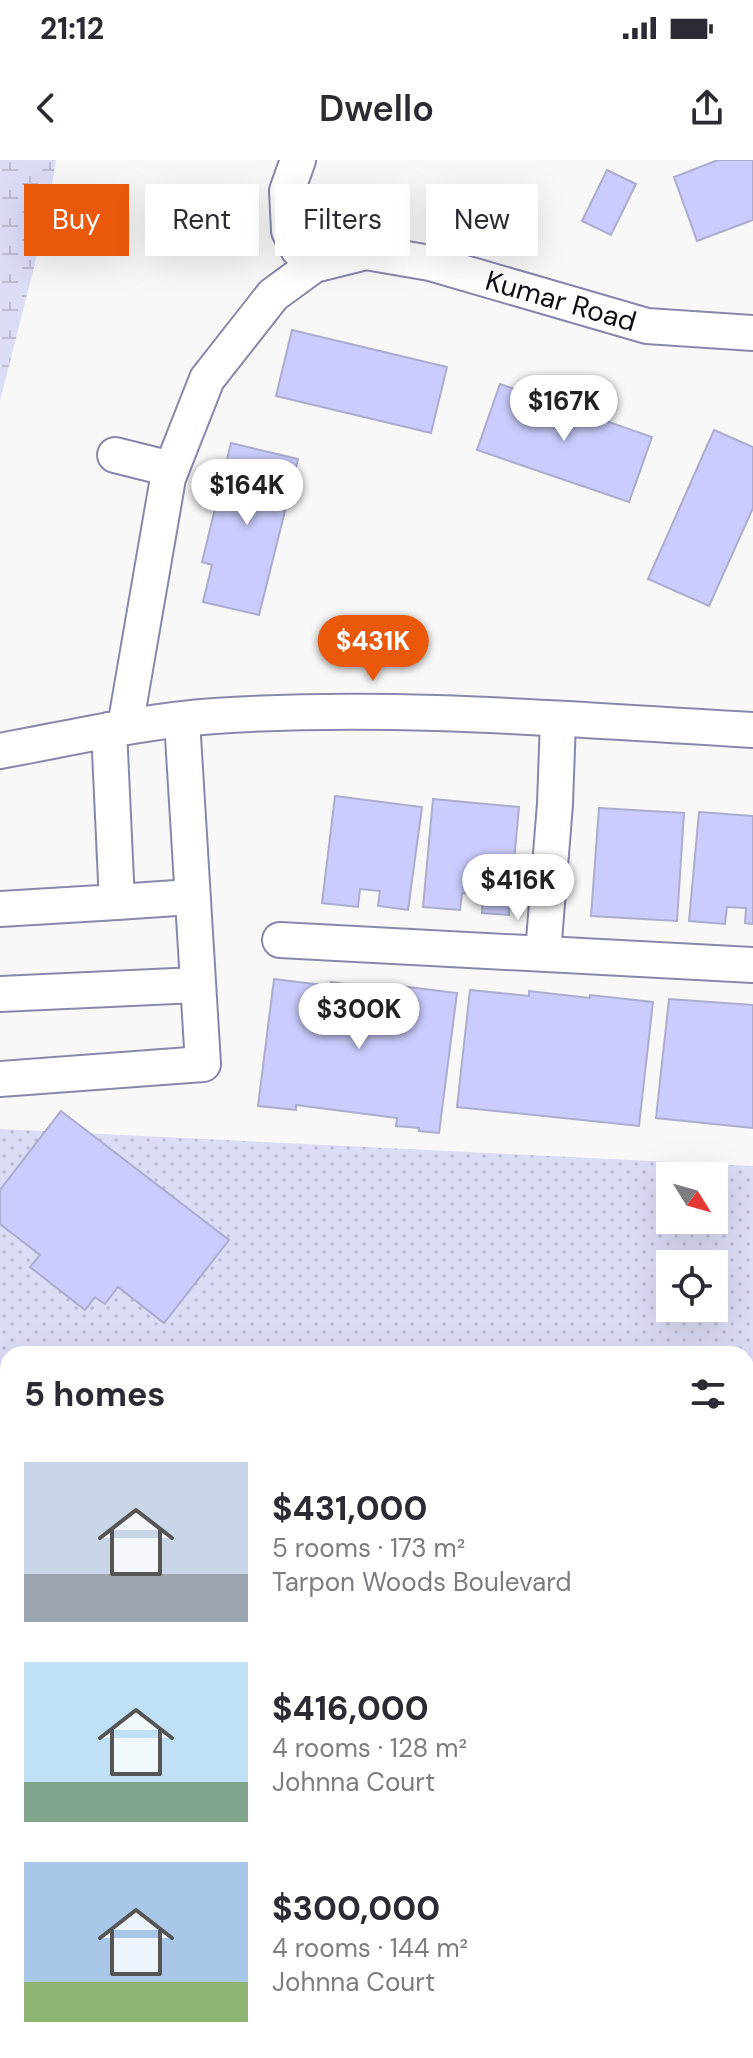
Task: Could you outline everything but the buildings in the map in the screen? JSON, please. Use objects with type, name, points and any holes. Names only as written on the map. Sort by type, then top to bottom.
[{"type":"street","points":[[298,160],[287,191],[289,231],[298,249],[314,265]]},
{"type":"street","name":"Kumar Road","points":[[117,902],[117,729],[168,478],[207,379],[273,295],[314,265],[366,252],[430,263],[647,326],[753,333]]},
{"type":"street","points":[[115,455],[171,469]]},
{"type":"street","points":[[0,751],[117,729],[214,716],[392,711],[753,730]]},
{"type":"street","points":[[0,1079],[203,1064],[182,720]]},
{"type":"street","points":[[543,953],[555,804],[558,720]]},
{"type":"street","points":[[0,909],[191,897]]},
{"type":"street","points":[[280,940],[753,965]]},
{"type":"street","points":[[0,994],[197,985]]},
{"type":"green space","points":[[0,160],[56,160],[52,184],[24,184],[24,256],[37,256],[0,401]]},
{"type":"green space","points":[[0,1129],[672,1162],[656,1162],[656,1234],[728,1234],[728,1165],[753,1166],[753,1346],[0,1346]]}]
